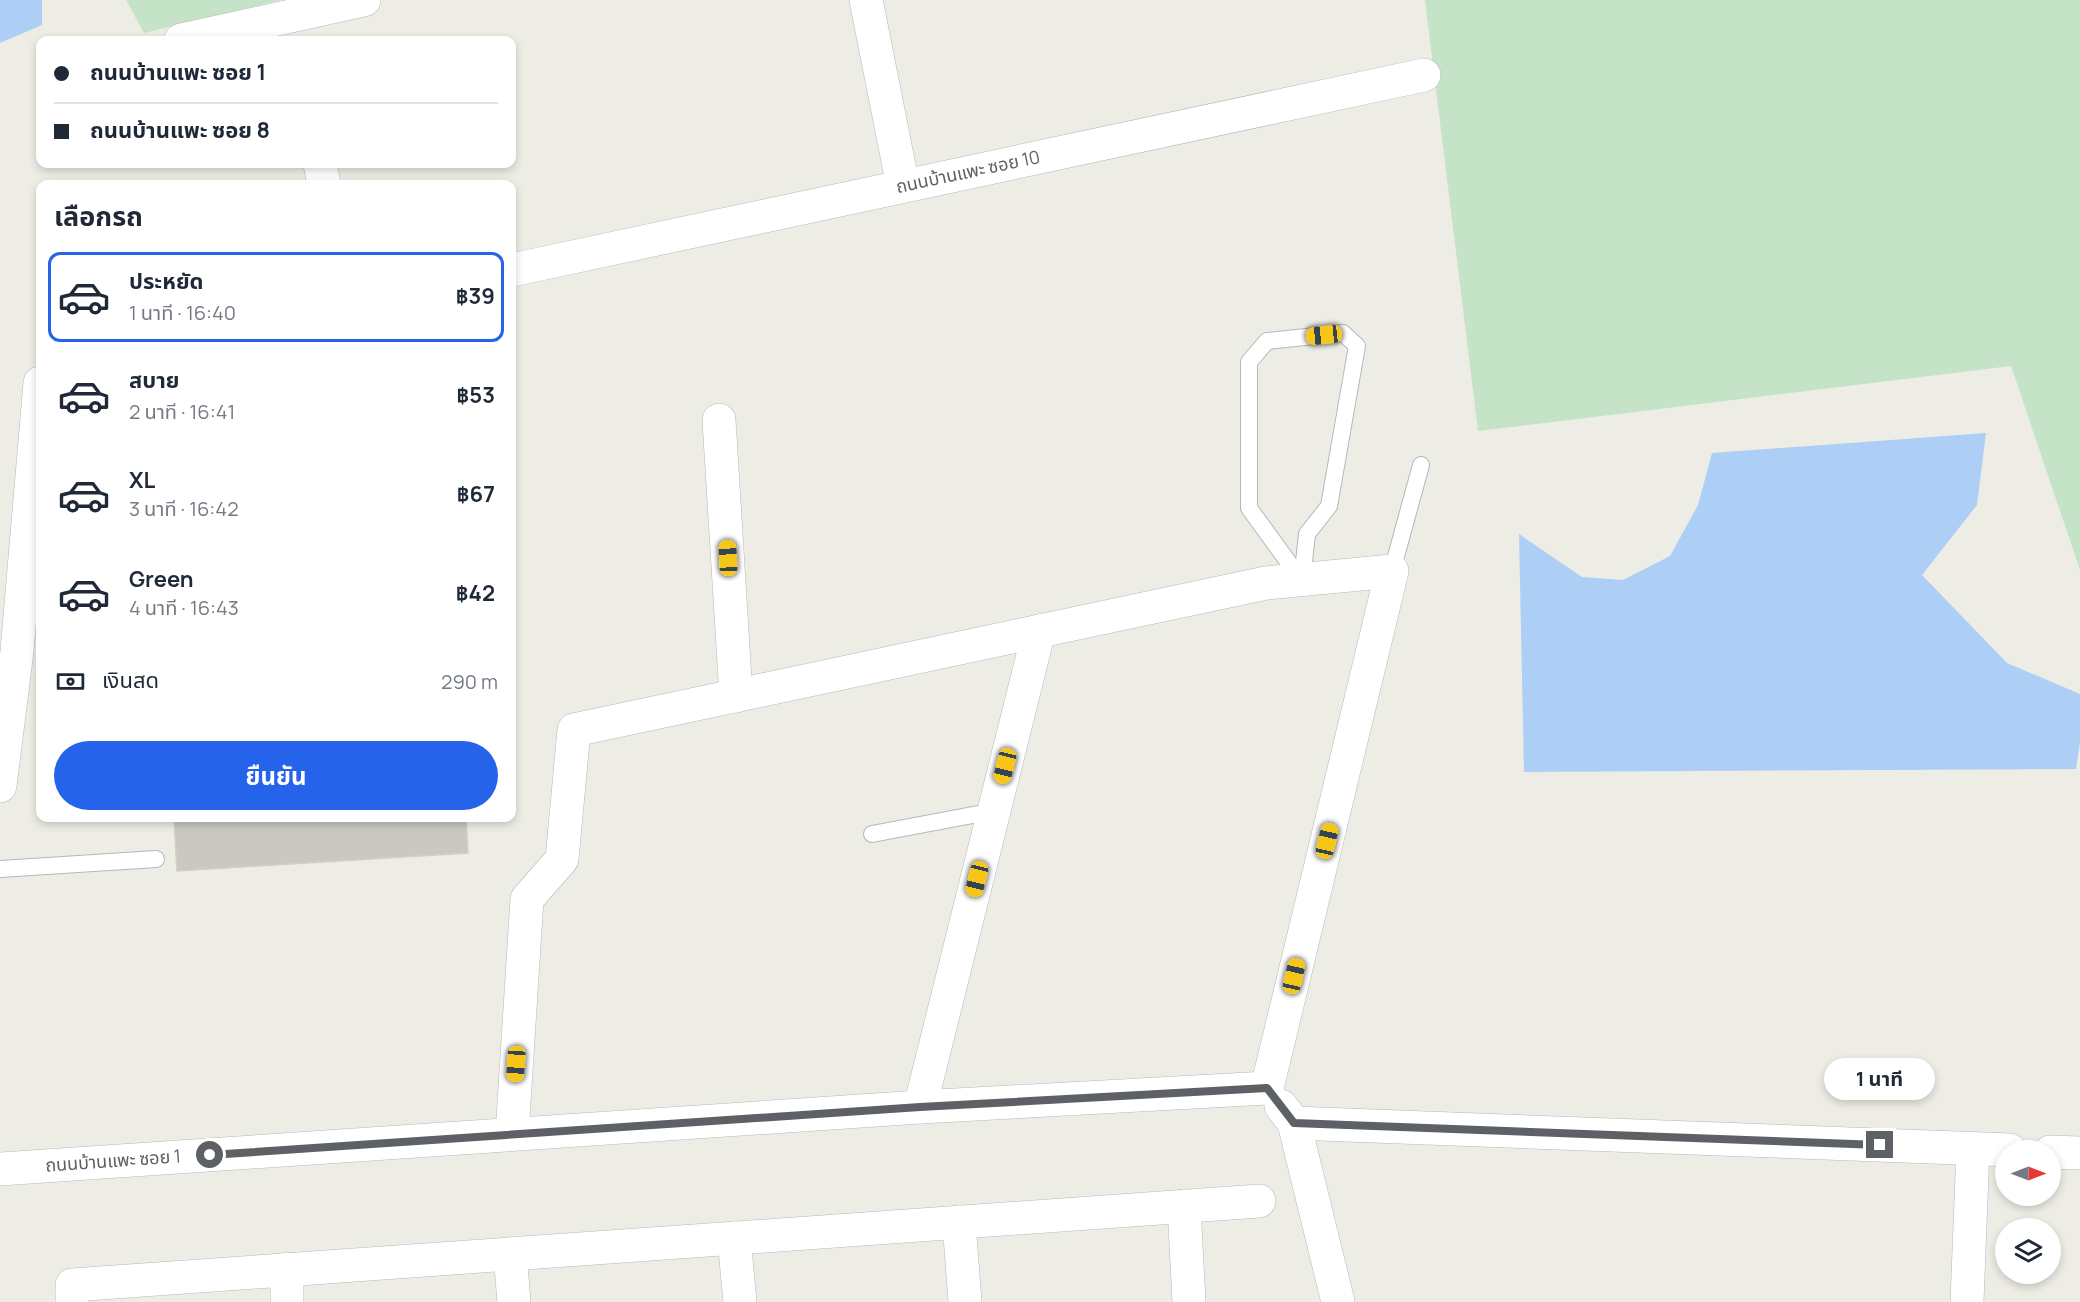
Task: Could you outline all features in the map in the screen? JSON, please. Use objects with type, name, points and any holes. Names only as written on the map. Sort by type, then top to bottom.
[{"type":"street","points":[[221,36],[292,29],[364,0]]},
{"type":"street","points":[[866,0],[903,186]]},
{"type":"street","name":"ถนนบ้านแพะ ซอย 10","points":[[516,269],[1424,75]]},
{"type":"street","points":[[719,420],[736,696]]},
{"type":"street","points":[[0,786],[17,651],[36,430]]},
{"type":"street","points":[[512,1134],[527,899],[562,859],[574,730],[1266,583],[1392,571],[1267,1088],[1294,1123],[1338,1302]]},
{"type":"street","points":[[920,1107],[1039,631]]},
{"type":"street","name":"ถนนบ้านแพะ ซอย 1","points":[[0,1169],[920,1107],[1267,1088]]},
{"type":"street","points":[[1294,1123],[1995,1150]]},
{"type":"street","points":[[1967,1302],[1973,1149]]},
{"type":"street","points":[[2061,1152],[2080,1153]]},
{"type":"street","points":[[72,1302],[72,1285],[1259,1201]]},
{"type":"street","points":[[1184,1206],[1189,1302]]},
{"type":"street","points":[[959,1222],[965,1302]]},
{"type":"street","points":[[734,1238],[740,1302]]},
{"type":"street","points":[[510,1254],[514,1302]]},
{"type":"street","points":[[287,1269],[287,1302]]},
{"type":"lane","points":[[1343,333],[1357,346],[1329,506],[1306,534],[1302,581],[1249,508],[1249,362],[1267,341],[1343,333]]},
{"type":"lane","points":[[1392,571],[1421,465]]},
{"type":"lane","points":[[873,834],[994,811]]},
{"type":"lane","points":[[0,869],[156,859]]},
{"type":"green space","points":[[126,0],[281,0],[144,33]]},
{"type":"green space","points":[[1425,0],[2080,0],[2080,570],[2011,366],[1478,431]]},
{"type":"water","points":[[0,0],[42,0],[42,25],[0,43]]},
{"type":"water","points":[[1986,433],[1977,505],[1922,575],[2007,663],[2080,694],[2080,742],[2076,769],[1524,772],[1519,534],[1582,577],[1623,580],[1670,556],[1698,505],[1712,453]]},
{"type":"building","points":[[174,822],[466,822],[468,853],[177,871]]},
{"type":"route","points":[[210,1155],[920,1107],[1267,1088],[1294,1123],[1880,1145]]}]
